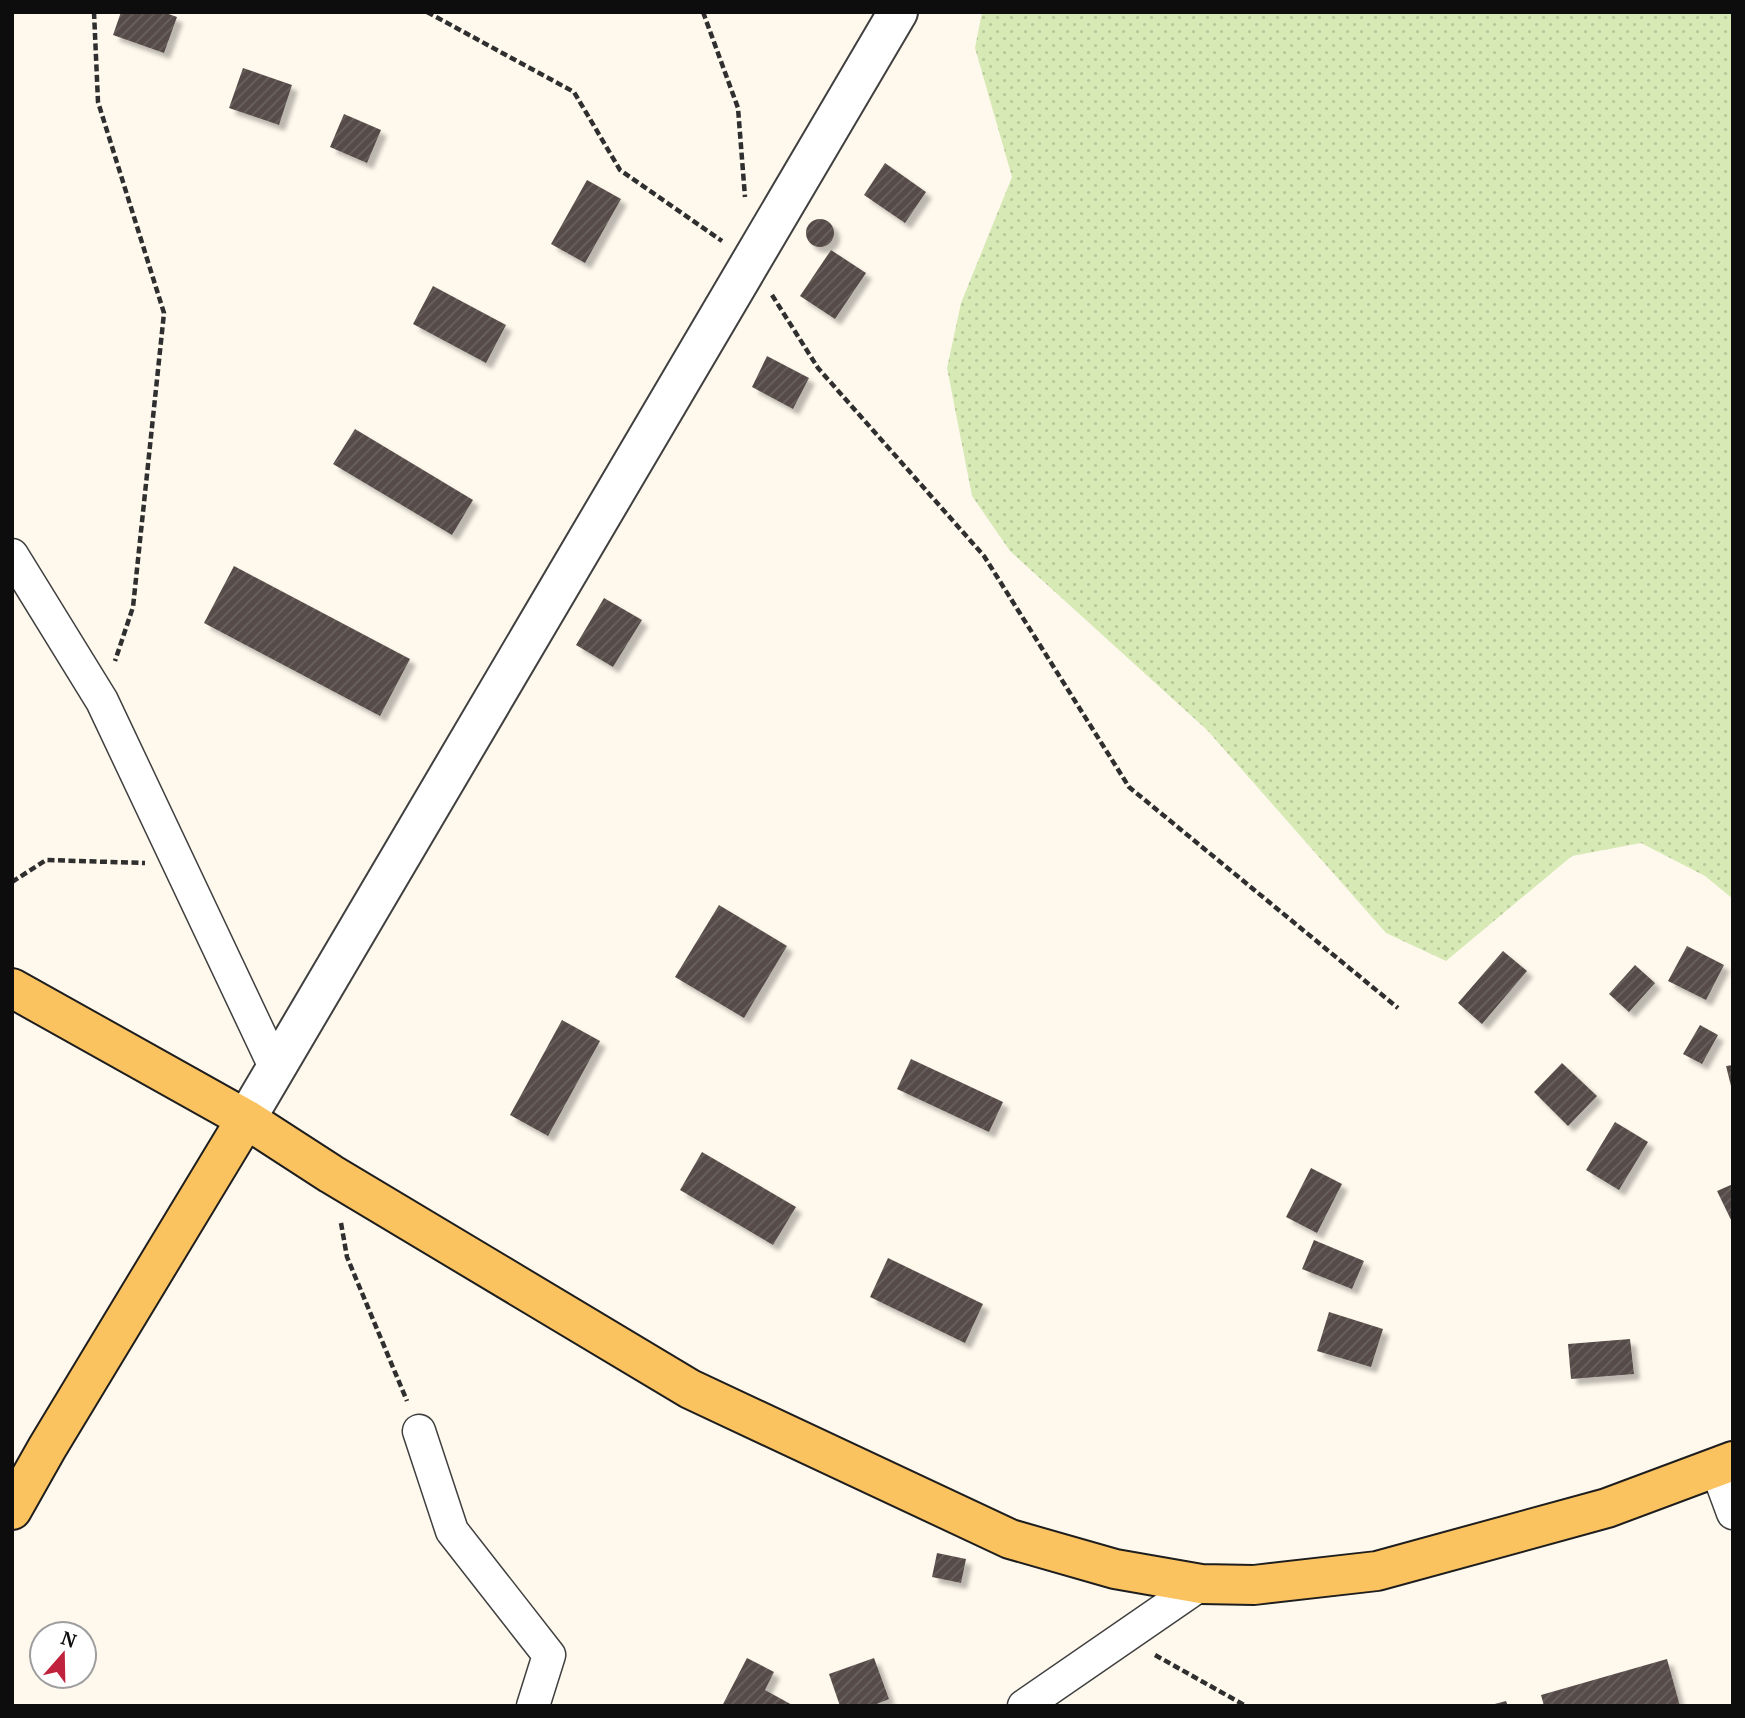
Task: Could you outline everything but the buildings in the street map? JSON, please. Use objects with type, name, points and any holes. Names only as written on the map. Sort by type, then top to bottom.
[{"type":"main road","points":[[12,988],[246,1119],[331,1174],[690,1389],[859,1470],[1028,1545],[1115,1569],[1201,1584],[1286,1583],[1377,1571],[1607,1508],[1724,1464]]},
{"type":"main road","points":[[12,1510],[246,1119]]},
{"type":"street","points":[[246,1119],[898,12]]},
{"type":"street","points":[[12,555],[102,701],[276,1069]]},
{"type":"street","points":[[419,1431],[452,1531],[549,1655],[533,1706]]},
{"type":"street","points":[[1724,1464],[1733,1513]]},
{"type":"street","points":[[1024,1706],[1201,1584]]},
{"type":"path","points":[[94,12],[98,102],[164,313],[133,607],[102,701]]},
{"type":"path","points":[[427,12],[574,92],[620,170],[751,261],[818,368],[984,556],[1129,787],[1398,1008]]},
{"type":"path","points":[[703,12],[738,108],[746,205]]},
{"type":"path","points":[[12,882],[46,860],[178,864]]},
{"type":"path","points":[[331,1174],[347,1258],[419,1431]]},
{"type":"path","points":[[1122,1637],[1246,1706]]},
{"type":"green space","points":[[982,12],[1733,12],[1733,899],[1705,876],[1641,843],[1572,856],[1446,961],[1386,933],[1207,730],[1010,551],[972,496],[947,368],[961,303],[1012,177],[975,48]]}]
